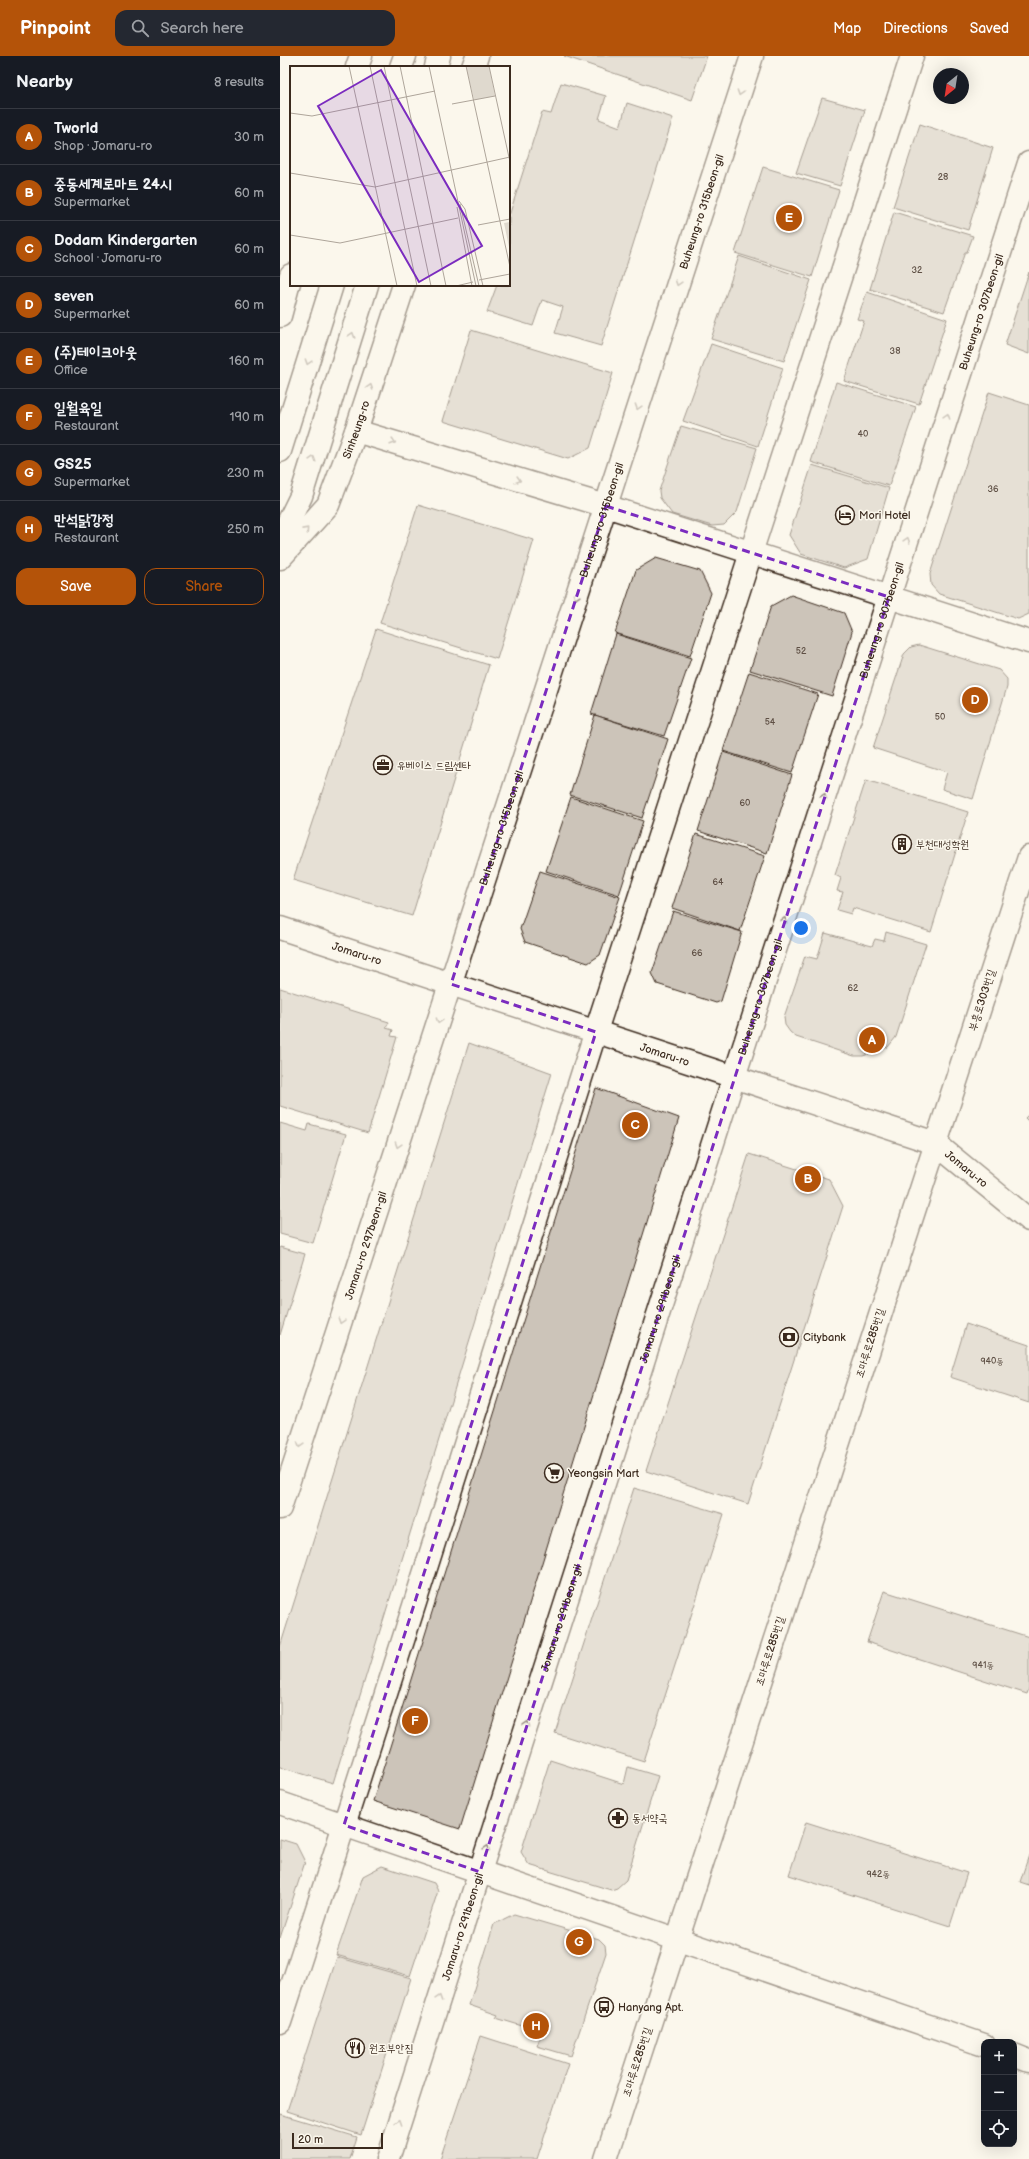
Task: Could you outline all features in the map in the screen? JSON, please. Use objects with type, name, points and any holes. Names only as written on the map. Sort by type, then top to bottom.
[{"type":"street","points":[[358,66],[361,56]]},
{"type":"street","points":[[401,66],[405,56]]},
{"type":"street","points":[[436,66],[439,56]]},
{"type":"street","points":[[474,66],[477,56]]},
{"type":"street","name":"Buheung-ro 315beon-gil","points":[[451,984],[752,56]]},
{"type":"street","points":[[280,2022],[596,1032],[912,56]]},
{"type":"street","name":"Buheung-ro 307beon-gil","points":[[734,1077],[1029,163]]},
{"type":"street","points":[[280,316],[290,279]]},
{"type":"street","points":[[280,451],[332,286]]},
{"type":"street","points":[[280,539],[301,496],[367,286]]},
{"type":"street","name":"Sinheung-ro","points":[[280,558],[328,505],[356,431],[404,286]]},
{"type":"street","points":[[356,431],[606,506],[1029,642]]},
{"type":"street","name":"부흥로303번길","points":[[935,1143],[1029,857]]},
{"type":"street","name":"Jomaru-ro","points":[[280,928],[935,1143],[1029,1220]]},
{"type":"street","name":"Jomaru-ro 297beon-gil","points":[[280,1508],[451,984]]},
{"type":"street","name":"Jomaru-ro 291beon-gil","points":[[388,2159],[734,1077]]},
{"type":"street","name":"조마루로285번길","points":[[606,2159],[935,1143]]},
{"type":"street","points":[[280,1803],[981,2044]]},
{"type":"street","points":[[1017,2056],[1029,2060]]},
{"type":"highlighted area","points":[[606,506],[889,597],[480,1872],[344,1825],[596,1032],[451,984]]},
{"type":"building","points":[[564,56],[707,56],[692,100]]},
{"type":"building","points":[[561,83],[606,96],[599,119],[620,127],[627,103],[673,118],[601,346],[555,333],[563,307],[542,300],[533,326],[487,312],[497,286],[510,286],[510,213],[542,112],[551,114]]},
{"type":"building","points":[[822,98],[865,110],[840,186],[796,173]]},
{"type":"building","points":[[920,124],[993,148],[968,230],[893,207]]},
{"type":"building","points":[[763,167],[839,190],[812,277],[735,253]]},
{"type":"building","points":[[894,212],[973,236],[967,252],[965,252],[944,312],[870,289]]},
{"type":"building","points":[[739,256],[811,280],[784,361],[711,339]]},
{"type":"building","points":[[1029,272],[1029,354],[1005,345]]},
{"type":"building","points":[[867,292],[947,319],[919,404],[844,381],[864,321],[857,319]]},
{"type":"building","points":[[471,330],[613,373],[590,448],[568,459],[443,421]]},
{"type":"building","points":[[711,344],[783,368],[758,446],[683,421]]},
{"type":"building","points":[[836,382],[916,407],[889,486],[811,462]]},
{"type":"building","points":[[989,392],[1029,405],[1029,614],[1018,619],[939,594],[931,585],[930,574]]},
{"type":"building","points":[[681,426],[757,448],[737,512],[724,525],[712,526],[672,514],[660,498],[659,491]]},
{"type":"building","points":[[812,465],[889,488],[868,559],[844,568],[801,554],[789,535]]},
{"type":"building","points":[[418,505],[534,540],[497,659],[380,623]]},
{"type":"building","points":[[656,558],[700,571],[711,593],[690,656],[615,633],[636,570]]},
{"type":"building","points":[[791,595],[844,613],[852,632],[832,696],[750,670],[771,606]]},
{"type":"building","points":[[376,629],[489,665],[412,916],[293,880]]},
{"type":"building","points":[[616,634],[691,658],[664,736],[591,714]]},
{"type":"building","points":[[919,645],[999,670],[1007,679],[1007,687],[973,799],[942,789],[947,772],[873,748],[904,654],[911,647]]},
{"type":"building","points":[[749,672],[818,694],[792,773],[723,751]]},
{"type":"building","points":[[595,715],[668,739],[642,818],[570,795]]},
{"type":"building","points":[[723,752],[792,775],[767,853],[698,831]]},
{"type":"building","name":"부천대성학원","points":[[866,780],[968,812],[931,932],[853,908],[851,914],[837,910],[843,892],[837,891],[841,878],[835,875]]},
{"type":"building","points":[[571,797],[643,821],[619,895],[546,871]]},
{"type":"building","points":[[696,834],[765,856],[740,931],[672,908]]},
{"type":"building","points":[[540,871],[620,897],[600,955],[588,963],[525,942],[520,929]]},
{"type":"building","points":[[673,911],[742,932],[721,1001],[716,1003],[657,984],[652,973]]},
{"type":"building","points":[[886,932],[926,944],[896,1037],[888,1047],[863,1056],[854,1056],[796,1037],[790,1032],[785,1025],[784,1017],[805,956],[817,959],[825,933],[872,946],[875,939],[884,941]]},
{"type":"building","points":[[280,988],[389,1022],[386,1028],[393,1030],[391,1036],[397,1037],[368,1133],[280,1106]]},
{"type":"building","points":[[469,1043],[552,1073],[333,1783],[280,1767],[280,1647]]},
{"type":"building","points":[[596,1088],[679,1118],[460,1829],[373,1801]]},
{"type":"building","points":[[1029,1114],[1029,1122],[1025,1118]]},
{"type":"building","points":[[280,1123],[307,1131],[309,1124],[346,1134],[313,1243],[280,1234]]},
{"type":"building","points":[[749,1154],[829,1179],[843,1206],[748,1504],[646,1471]]},
{"type":"building","points":[[280,1247],[305,1254],[280,1335]]},
{"type":"building","points":[[966,1324],[1029,1345],[1029,1403],[950,1377]]},
{"type":"building","points":[[634,1488],[724,1514],[644,1761],[555,1733]]},
{"type":"building","points":[[884,1591],[1029,1637],[1029,1688],[1027,1694],[867,1642]]},
{"type":"building","points":[[550,1760],[624,1784],[628,1767],[658,1776],[626,1880],[617,1888],[611,1890],[529,1865],[521,1852]]},
{"type":"building","points":[[806,1822],[967,1873],[950,1926],[789,1875]]},
{"type":"building","points":[[280,1839],[296,1844],[305,1862],[280,1938]]},
{"type":"building","points":[[1029,1855],[1029,1885],[1020,1882]]},
{"type":"building","points":[[382,1866],[434,1883],[438,1891],[410,1976],[336,1955],[363,1876]]},
{"type":"building","points":[[514,1914],[599,1939],[605,1945],[606,1953],[571,2056],[537,2046],[542,2032],[496,2018],[498,2015],[469,2005],[494,1924]]},
{"type":"building","points":[[337,1957],[411,1978],[361,2135],[287,2111]]},
{"type":"building","points":[[481,2036],[568,2064],[537,2159],[440,2159]]},
{"type":"building","points":[[280,2114],[357,2137],[350,2159],[280,2159]]},
{"type":"place","name":"(주)테이크아웃","points":[[789,218]]},
{"type":"place","name":"Mori Hotel","points":[[845,515]]},
{"type":"place","name":"seven","points":[[975,700]]},
{"type":"place","name":"유베이스 드림센타","points":[[383,765]]},
{"type":"place","name":"부천대성학원","points":[[902,844]]},
{"type":"place","name":"Tworld","points":[[872,1040]]},
{"type":"place","name":"Dodam Kindergarten","points":[[635,1125]]},
{"type":"place","name":"중동세계로마트 24시","points":[[808,1179]]},
{"type":"place","name":"Citybank","points":[[789,1337]]},
{"type":"place","name":"Yeongsin Mart","points":[[554,1473]]},
{"type":"place","name":"일월육일","points":[[415,1721]]},
{"type":"place","name":"동서약국","points":[[618,1818]]},
{"type":"place","name":"GS25","points":[[579,1942]]},
{"type":"place","name":"Hanyang Apt.","points":[[604,2007]]},
{"type":"place","name":"만석닭강정","points":[[536,2026]]},
{"type":"place","name":"원조부안집","points":[[355,2048]]}]
